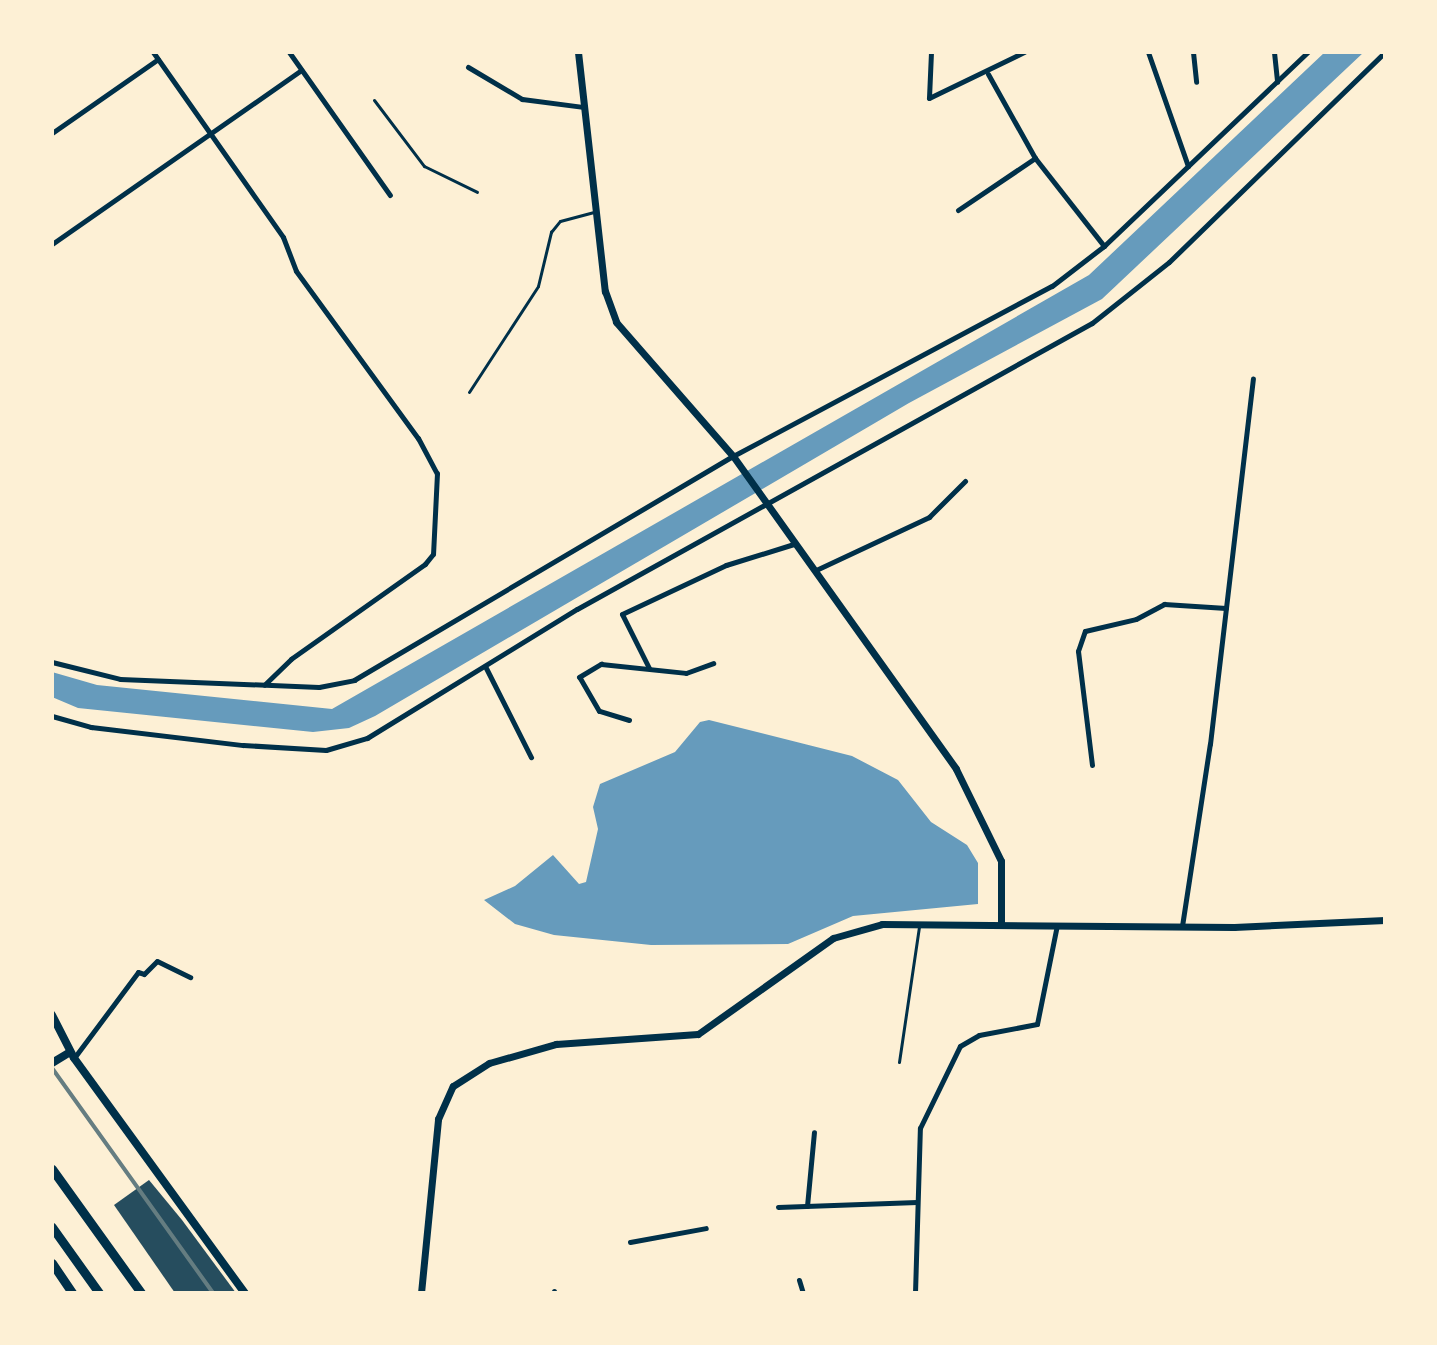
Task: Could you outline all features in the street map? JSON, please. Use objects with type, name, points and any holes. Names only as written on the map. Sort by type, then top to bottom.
[{"type":"highway","points":[[52,1169],[141,1293]]},
{"type":"highway","points":[[52,1227],[99,1293]]},
{"type":"highway","points":[[52,1263],[72,1293]]},
{"type":"main road","points":[[52,1015],[55,1031],[245,1293]]},
{"type":"main road","points":[[52,1063],[72,1055]]},
{"type":"street","points":[[153,52],[280,233],[296,271],[418,438],[438,485],[433,554],[425,564],[291,659],[264,686]]},
{"type":"street","points":[[289,52],[390,195]]},
{"type":"street","points":[[578,52],[605,291],[616,322],[733,456],[766,508],[816,570],[956,769],[981,812],[1001,861],[1001,924]]},
{"type":"street","points":[[931,52],[929,98],[988,74],[1024,52]]},
{"type":"street","points":[[1148,52],[1188,166]]},
{"type":"street","points":[[1193,52],[1196,82]]},
{"type":"street","points":[[1274,52],[1277,82]]},
{"type":"street","points":[[52,662],[120,679],[264,686],[328,686],[363,675],[481,601],[733,456],[1052,286],[1104,246],[1308,52]]},
{"type":"street","points":[[52,716],[102,729],[326,750],[367,738],[486,668],[577,609],[766,508],[1092,323],[1169,262],[1385,52]]},
{"type":"street","points":[[52,133],[158,59]]},
{"type":"street","points":[[468,67],[522,99],[584,107]]},
{"type":"street","points":[[52,244],[301,70]]},
{"type":"street","points":[[988,74],[1035,158],[1104,246]]},
{"type":"street","points":[[958,210],[1035,158]]},
{"type":"street","points":[[1182,926],[1226,608],[1253,379]]},
{"type":"street","points":[[816,570],[929,517],[965,481]]},
{"type":"street","points":[[649,668],[622,614],[726,565],[794,544]]},
{"type":"street","points":[[1092,765],[1078,651],[1085,631],[1136,619],[1164,604],[1226,608]]},
{"type":"street","points":[[629,720],[599,711],[579,677],[601,664],[686,673],[713,663]]},
{"type":"street","points":[[486,668],[531,757]]},
{"type":"street","points":[[421,1293],[438,1119],[447,1095],[470,1072],[519,1052],[556,1044],[698,1034],[833,938],[882,924],[1182,926],[1385,920]]},
{"type":"street","points":[[915,1293],[920,1128],[960,1046],[979,1035],[1037,1024],[1057,924]]},
{"type":"street","points":[[72,1055],[138,972],[144,974],[157,961],[190,977]]},
{"type":"street","points":[[807,1206],[814,1132]]},
{"type":"street","points":[[778,1207],[918,1202]]},
{"type":"street","points":[[630,1242],[706,1228]]},
{"type":"street","points":[[799,1280],[803,1293]]},
{"type":"lane","points":[[374,100],[424,166],[477,192]]},
{"type":"lane","points":[[469,392],[538,286],[551,232],[560,221],[596,212]]},
{"type":"lane","points":[[899,1062],[919,924]]},
{"type":"water","points":[[1325,52],[1364,52],[1102,299],[909,403],[375,716],[349,728],[313,732],[78,708],[52,697],[52,672],[97,685],[332,709],[1089,275]]},
{"type":"water","points":[[709,720],[852,756],[898,780],[931,822],[967,845],[978,863],[978,904],[853,916],[788,944],[651,945],[554,935],[515,924],[484,900],[515,886],[553,855],[579,884],[586,882],[598,829],[593,807],[600,784],[675,752],[700,722]]},
{"type":"building","points":[[149,1180],[236,1293],[175,1293],[114,1205]]},
{"type":"railway","points":[[52,1068],[213,1293]]}]
